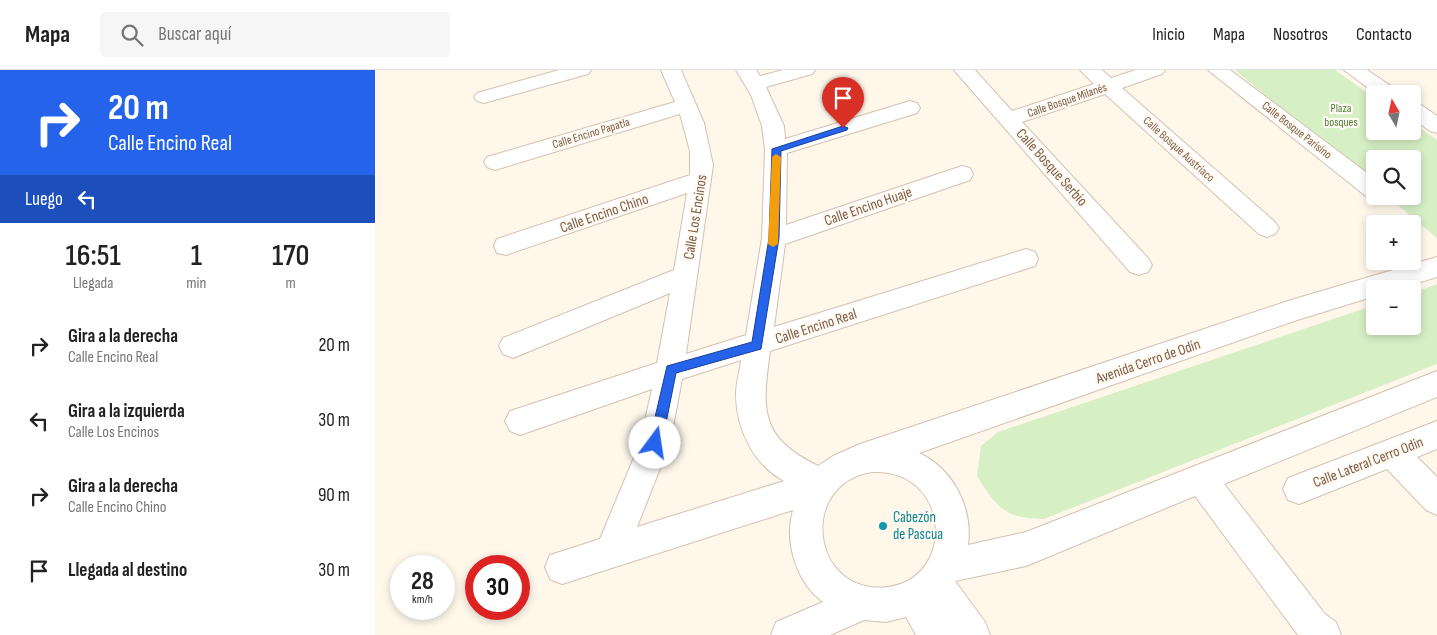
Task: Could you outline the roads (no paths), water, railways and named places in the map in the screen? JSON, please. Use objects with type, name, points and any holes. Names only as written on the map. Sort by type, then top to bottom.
[{"type":"street","points":[[484,96],[581,70]]},
{"type":"street","name":"Calle Los Encinos","points":[[611,551],[655,443],[671,369],[701,180],[703,162],[694,120],[671,70]]},
{"type":"street","points":[[805,70],[751,77],[773,126],[777,149],[774,238],[750,394],[752,410],[762,438],[775,458],[822,485]]},
{"type":"street","name":"Calle Bosque Serbio","points":[[964,70],[1139,265]]},
{"type":"street","name":"Calle Bosque Austriaco","points":[[1090,70],[1267,228]]},
{"type":"street","name":"Calle Bosque Milanés","points":[[1009,119],[1155,70]]},
{"type":"street","name":"Calle Bosque Parisino","points":[[1218,70],[1366,184]]},
{"type":"street","points":[[1355,70],[1376,85]]},
{"type":"street","name":"Calle Encino Papatla","points":[[495,162],[687,105]]},
{"type":"street","points":[[777,149],[911,108]]},
{"type":"street","points":[[1421,115],[1437,126]]},
{"type":"street","name":"Calle Encino Huaje","points":[[774,238],[961,174]]},
{"type":"street","name":"Calle Encino Chino","points":[[506,246],[701,180]]},
{"type":"street","name":"Calle Encino Real","points":[[520,421],[671,369],[757,345],[1026,259]]},
{"type":"street","name":"Avenida Cerro de Odín","points":[[860,459],[1291,311],[1437,267]]},
{"type":"street","points":[[513,346],[685,276]]},
{"type":"street","points":[[935,635],[929,581],[947,558],[953,533],[951,509],[940,487],[924,471],[904,460],[883,456],[860,459],[839,469],[822,485],[810,505],[805,529],[808,553],[819,576],[837,593],[861,604],[888,605],[929,581],[1026,549],[1437,384]]},
{"type":"street","name":"Calle Lateral Cerro Odin","points":[[1299,489],[1437,435]]},
{"type":"street","points":[[1391,452],[1437,499]]},
{"type":"street","points":[[1201,479],[1313,626],[1323,635]]},
{"type":"street","points":[[562,567],[822,485]]},
{"type":"street","points":[[929,581],[972,635]]},
{"type":"street","points":[[789,635],[861,604]]},
{"type":"place","name":"Cabezón de Pascua","points":[[883,526]]},
{"type":"park label","name":"Plaza bosques","points":[[1341,115]]}]
